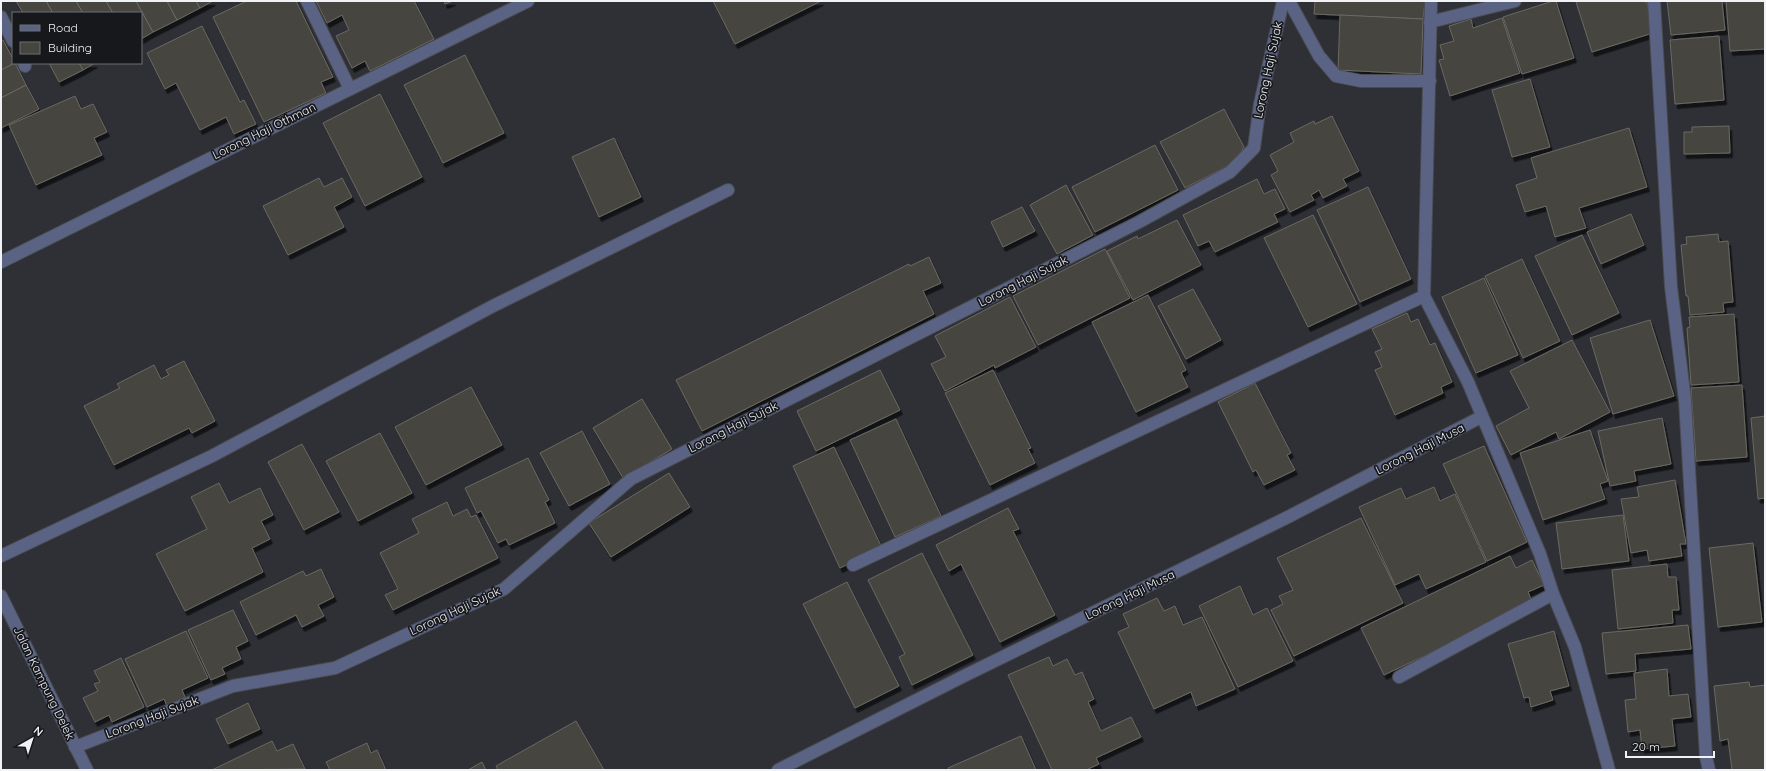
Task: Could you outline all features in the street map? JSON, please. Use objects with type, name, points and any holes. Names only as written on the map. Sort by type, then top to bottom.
[{"type":"street","points":[[307,1],[350,89]]},
{"type":"street","name":"Lorong Haji Othman","points":[[1,262],[528,1]]},
{"type":"street","name":"Lorong Haji Sujak","points":[[75,747],[233,686],[335,668],[504,589],[631,479],[1140,222],[1230,172],[1254,148],[1260,104],[1283,1]]},
{"type":"street","points":[[1289,1],[1318,56],[1336,76],[1361,81],[1430,81]]},
{"type":"street","points":[[1431,1],[1424,296],[1468,382],[1540,554],[1553,594],[1575,647],[1609,770]]},
{"type":"street","points":[[1430,22],[1516,1]]},
{"type":"street","points":[[1654,1],[1671,287],[1685,400],[1709,770]]},
{"type":"street","points":[[1,17],[12,39]]},
{"type":"street","points":[[1,556],[212,456],[493,306],[728,190]]},
{"type":"street","points":[[853,565],[1424,296]]},
{"type":"street","name":"Lorong Haji Musa","points":[[778,770],[964,676],[1279,522],[1482,417]]},
{"type":"street","points":[[1399,677],[1553,594]]},
{"type":"street","name":"Jalan Kampung Delek","points":[[1,596],[87,770]]},
{"type":"building","points":[[16,1],[46,1],[52,12],[22,12]]},
{"type":"building","points":[[46,1],[76,1],[82,12],[52,12]]},
{"type":"building","points":[[76,1],[106,1],[112,12],[82,12]]},
{"type":"building","points":[[106,1],[136,1],[153,32],[142,38],[142,12],[112,12]]},
{"type":"building","points":[[136,1],[167,1],[177,20],[153,32]]},
{"type":"building","points":[[167,1],[196,1],[200,8],[177,20]]},
{"type":"building","points":[[196,1],[213,1],[200,8]]},
{"type":"building","points":[[247,1],[296,1],[333,77],[321,82],[326,93],[264,122],[213,17]]},
{"type":"building","points":[[316,1],[414,1],[434,39],[370,71],[365,61],[352,68],[336,36],[349,30],[342,15],[327,23]]},
{"type":"building","points":[[444,1],[453,1],[445,4]]},
{"type":"building","points":[[713,1],[821,1],[735,44]]},
{"type":"building","points":[[1315,1],[1425,1],[1423,19],[1314,14]]},
{"type":"building","points":[[1556,1],[1574,58],[1522,74],[1503,17]]},
{"type":"building","points":[[1646,1],[1656,32],[1592,52],[1576,2]]},
{"type":"building","points":[[1667,1],[1722,1],[1725,30],[1671,35]]},
{"type":"building","points":[[1726,1],[1765,1],[1765,49],[1730,51]]},
{"type":"building","points":[[1340,15],[1423,19],[1421,74],[1338,70]]},
{"type":"building","points":[[1502,18],[1520,73],[1450,96],[1439,60],[1444,59],[1440,45],[1454,41],[1449,26],[1471,19],[1473,28]]},
{"type":"building","points":[[202,26],[240,102],[244,100],[256,124],[234,134],[226,117],[200,130],[176,83],[165,89],[147,53]]},
{"type":"building","points":[[1719,36],[1724,100],[1675,104],[1670,40]]},
{"type":"building","points":[[3,40],[12,57],[13,64],[1,70],[1,41]]},
{"type":"building","points":[[465,55],[504,133],[443,163],[404,85]]},
{"type":"building","points":[[16,64],[26,85],[1,98],[1,70]]},
{"type":"building","points":[[50,64],[80,64],[83,70],[59,82]]},
{"type":"building","points":[[80,64],[93,64],[83,70]]},
{"type":"building","points":[[1530,79],[1550,147],[1512,157],[1492,90]]},
{"type":"building","points":[[26,85],[39,109],[1,128],[1,98]]},
{"type":"building","points":[[380,94],[422,177],[365,206],[323,123]]},
{"type":"building","points":[[75,96],[81,109],[93,104],[107,132],[94,138],[102,155],[36,185],[9,125]]},
{"type":"building","points":[[1224,109],[1244,147],[1235,162],[1185,188],[1160,142]]},
{"type":"building","points":[[1332,116],[1359,171],[1343,179],[1347,186],[1323,198],[1319,190],[1311,195],[1314,200],[1290,212],[1271,175],[1278,171],[1270,155],[1294,142],[1290,133],[1314,121],[1315,124]]},
{"type":"building","points":[[1729,126],[1730,153],[1684,154],[1684,132],[1692,132],[1692,127]]},
{"type":"building","points":[[1629,128],[1647,187],[1579,208],[1586,228],[1555,237],[1546,206],[1525,212],[1516,185],[1537,178],[1531,158]]},
{"type":"building","points":[[614,138],[641,197],[599,217],[572,157]]},
{"type":"building","points":[[1155,145],[1178,190],[1095,232],[1072,187]]},
{"type":"building","points":[[319,178],[324,187],[342,178],[352,197],[334,207],[344,227],[288,255],[263,206]]},
{"type":"building","points":[[1257,179],[1264,194],[1275,189],[1285,209],[1274,214],[1278,222],[1215,252],[1209,241],[1198,246],[1183,215]]},
{"type":"building","points":[[1066,185],[1093,235],[1057,254],[1030,205]]},
{"type":"building","points":[[1368,187],[1411,279],[1360,302],[1317,210]]},
{"type":"building","points":[[1022,207],[1035,231],[1003,247],[991,222]]},
{"type":"building","points":[[1631,214],[1644,245],[1601,264],[1587,232]]},
{"type":"building","points":[[1313,215],[1357,304],[1308,327],[1264,238]]},
{"type":"building","points":[[1177,220],[1201,265],[1133,300],[1107,251],[1137,236],[1138,239]]},
{"type":"building","points":[[1718,234],[1719,242],[1728,241],[1733,302],[1723,303],[1724,312],[1690,315],[1688,296],[1686,296],[1681,245],[1687,244],[1686,237]]},
{"type":"building","points":[[1582,235],[1619,313],[1572,335],[1535,256]]},
{"type":"building","points":[[1105,249],[1130,298],[1038,345],[1013,296]]},
{"type":"building","points":[[929,257],[941,283],[923,291],[934,314],[702,431],[676,380],[909,264],[910,266]]},
{"type":"building","points":[[1522,259],[1560,341],[1523,358],[1485,276]]},
{"type":"building","points":[[1484,278],[1518,355],[1476,373],[1442,297]]},
{"type":"building","points":[[1193,289],[1221,340],[1186,359],[1158,306]]},
{"type":"building","points":[[1148,295],[1186,370],[1181,373],[1188,387],[1136,412],[1092,322]]},
{"type":"building","points":[[1010,297],[1036,347],[995,368],[994,365],[945,391],[931,364],[946,357],[935,336]]},
{"type":"building","points":[[1407,313],[1411,322],[1418,319],[1430,345],[1435,343],[1452,382],[1441,387],[1443,393],[1395,415],[1375,370],[1382,367],[1375,352],[1382,349],[1372,329]]},
{"type":"building","points":[[1734,314],[1739,382],[1691,385],[1687,328],[1690,327],[1689,317]]},
{"type":"building","points":[[1650,320],[1674,396],[1613,414],[1590,338]]},
{"type":"building","points":[[1572,340],[1610,412],[1559,439],[1556,432],[1511,455],[1496,426],[1529,408],[1510,371]]},
{"type":"building","points":[[184,361],[215,421],[192,433],[189,428],[114,465],[84,406],[120,388],[117,384],[154,365],[161,379],[169,375],[166,370]]},
{"type":"building","points":[[880,370],[900,410],[816,451],[797,411]]},
{"type":"building","points":[[993,370],[1031,448],[1028,449],[1035,463],[990,485],[945,393]]},
{"type":"building","points":[[1255,383],[1291,453],[1287,455],[1295,470],[1264,485],[1256,470],[1253,472],[1218,402]]},
{"type":"building","points":[[1742,385],[1747,457],[1696,461],[1691,388]]},
{"type":"building","points":[[471,387],[502,445],[426,485],[395,427]]},
{"type":"building","points":[[642,399],[672,449],[623,478],[593,428]]},
{"type":"building","points":[[1765,416],[1765,498],[1758,499],[1751,418]]},
{"type":"building","points":[[1662,418],[1671,464],[1634,471],[1636,481],[1610,486],[1598,431]]},
{"type":"building","points":[[896,419],[941,516],[895,537],[850,440]]},
{"type":"building","points":[[1590,430],[1608,481],[1600,484],[1605,499],[1543,520],[1520,453]]},
{"type":"building","points":[[582,431],[610,484],[569,506],[540,453]]},
{"type":"building","points":[[380,433],[412,493],[358,521],[326,461]]},
{"type":"building","points":[[302,444],[339,512],[304,530],[268,462]]},
{"type":"building","points":[[1484,446],[1527,542],[1487,561],[1443,464]]},
{"type":"building","points":[[834,447],[882,548],[840,568],[793,466]]},
{"type":"building","points":[[528,458],[549,500],[545,502],[555,523],[509,545],[506,539],[498,543],[481,511],[477,513],[465,488]]},
{"type":"building","points":[[669,473],[690,507],[611,557],[589,523]]},
{"type":"building","points":[[1675,480],[1686,544],[1680,544],[1682,556],[1649,561],[1647,550],[1631,553],[1621,499],[1639,497],[1637,487]]},
{"type":"building","points":[[219,483],[229,503],[260,488],[273,515],[261,521],[270,539],[252,548],[263,572],[185,611],[156,554],[207,529],[191,497]]},
{"type":"building","points":[[1434,487],[1440,501],[1455,494],[1486,562],[1426,589],[1419,574],[1395,585],[1359,507],[1401,488],[1406,499]]},
{"type":"building","points":[[447,502],[453,516],[467,509],[471,517],[476,515],[498,558],[393,610],[385,595],[398,589],[380,553],[419,533],[412,519]]},
{"type":"building","points":[[1008,508],[1019,529],[1013,531],[1055,615],[1000,642],[961,564],[949,571],[936,545]]},
{"type":"building","points":[[1623,515],[1629,561],[1562,569],[1556,523]]},
{"type":"building","points":[[1361,518],[1403,603],[1294,656],[1271,610],[1283,604],[1279,596],[1293,590],[1277,558]]},
{"type":"building","points":[[1753,543],[1762,622],[1718,627],[1709,548]]},
{"type":"building","points":[[922,553],[973,655],[912,685],[899,657],[905,654],[868,580]]},
{"type":"building","points":[[1510,556],[1516,568],[1532,560],[1544,585],[1528,592],[1533,604],[1384,675],[1361,628]]},
{"type":"building","points":[[1667,564],[1668,577],[1676,577],[1679,610],[1672,610],[1673,623],[1618,629],[1612,570]]},
{"type":"building","points":[[321,569],[334,597],[318,605],[324,616],[302,627],[296,615],[256,635],[240,602],[303,571],[306,576]]},
{"type":"building","points":[[847,582],[899,686],[855,708],[803,604]]},
{"type":"building","points":[[1240,586],[1253,615],[1267,608],[1293,661],[1238,687],[1199,606]]},
{"type":"building","points":[[1157,598],[1164,611],[1175,606],[1183,625],[1202,617],[1235,689],[1196,706],[1191,692],[1154,709],[1118,632],[1129,627],[1123,614]]},
{"type":"building","points":[[233,610],[248,641],[236,647],[241,659],[222,668],[225,674],[211,680],[188,630]]},
{"type":"building","points":[[1688,625],[1691,649],[1635,654],[1636,671],[1606,674],[1602,633]]},
{"type":"building","points":[[186,631],[208,678],[182,690],[185,697],[167,706],[164,699],[147,707],[125,659]]},
{"type":"building","points":[[1554,631],[1569,686],[1550,691],[1553,700],[1531,707],[1529,697],[1524,698],[1508,644]]},
{"type":"building","points":[[1049,657],[1053,666],[1067,659],[1075,675],[1082,672],[1094,699],[1088,702],[1101,731],[1131,717],[1141,737],[1096,758],[1099,764],[1086,770],[1052,770],[1008,675]]},
{"type":"building","points":[[121,658],[144,707],[112,722],[109,715],[95,722],[83,698],[98,691],[94,684],[100,682],[94,671]]},
{"type":"building","points":[[1667,669],[1669,696],[1688,694],[1691,717],[1672,719],[1675,746],[1642,749],[1640,730],[1628,732],[1625,700],[1636,699],[1634,673]]},
{"type":"building","points":[[1749,682],[1750,687],[1765,685],[1765,770],[1732,770],[1728,739],[1720,741],[1714,686]]},
{"type":"building","points":[[248,703],[260,729],[228,744],[216,719]]},
{"type":"building","points":[[576,721],[604,770],[498,770],[496,766]]},
{"type":"building","points":[[1021,736],[1036,770],[949,770],[948,768]]},
{"type":"building","points":[[272,741],[277,751],[293,744],[305,769],[212,770]]},
{"type":"building","points":[[367,743],[371,753],[377,750],[386,770],[330,770],[326,762]]},
{"type":"building","points":[[482,762],[486,770],[468,770]]}]
